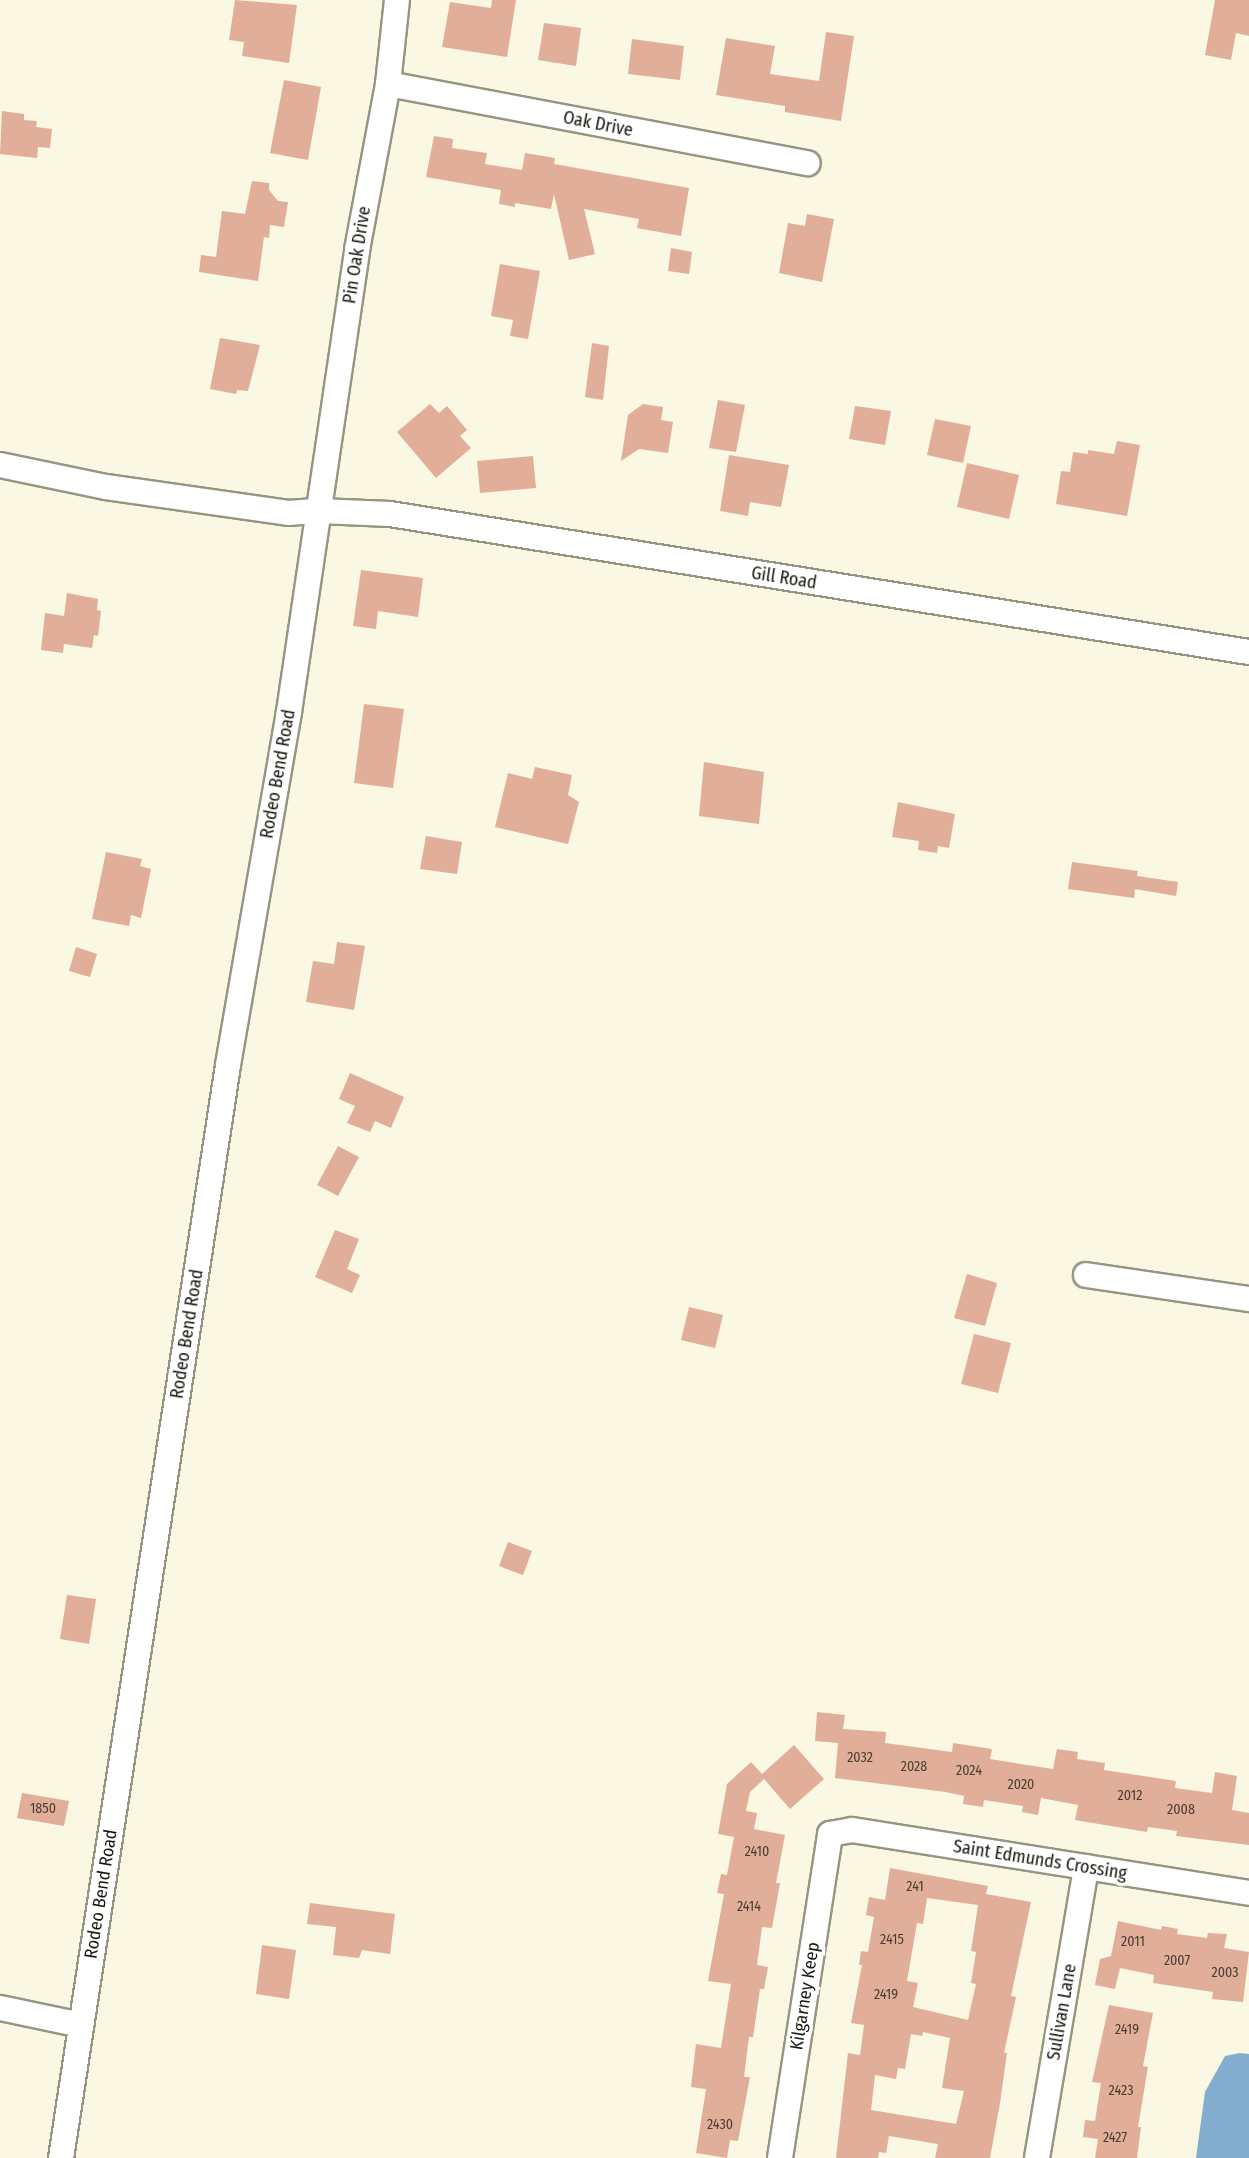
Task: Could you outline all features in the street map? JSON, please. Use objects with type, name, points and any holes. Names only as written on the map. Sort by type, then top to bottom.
[{"type":"street","name":"Pin Oak Drive","points":[[319,511],[357,250],[388,85],[397,0]]},
{"type":"street","name":"Oak Drive","points":[[388,85],[808,163]]},
{"type":"street","name":"Gill Road","points":[[0,465],[119,489],[288,513],[319,511],[390,514],[1249,652]]},
{"type":"street","name":"Rodeo Bend Road","points":[[61,2158],[228,1065],[289,712],[319,511]]},
{"type":"street","points":[[1086,1275],[1249,1298]]},
{"type":"street","name":"Saint Edmunds Crossing","points":[[830,1834],[852,1830],[1249,1893]]},
{"type":"street","name":"Kilgarney Keep","points":[[780,2158],[830,1834]]},
{"type":"street","name":"Sullivan Lane","points":[[1037,2158],[1086,1867]]},
{"type":"street","points":[[0,2008],[81,2025]]},
{"type":"water","points":[[1249,2054],[1249,2158],[1196,2158],[1205,2092],[1225,2056]]},
{"type":"building","points":[[235,0],[297,5],[289,63],[242,56],[244,42],[229,40]]},
{"type":"building","points":[[492,0],[516,0],[507,57],[442,47],[450,2],[491,8]]},
{"type":"building","points":[[1215,0],[1249,0],[1249,36],[1236,33],[1231,60],[1205,55]]},
{"type":"building","points":[[544,23],[581,28],[576,66],[538,60]]},
{"type":"building","points":[[826,32],[854,36],[841,121],[785,112],[785,106],[716,95],[726,38],[775,46],[770,74],[819,81]]},
{"type":"building","points":[[632,39],[684,46],[680,80],[628,74]]},
{"type":"building","points":[[284,80],[321,87],[308,160],[270,153]]},
{"type":"building","points":[[2,111],[24,114],[24,120],[37,121],[36,127],[52,129],[50,148],[38,147],[37,158],[0,154]]},
{"type":"building","points":[[434,136],[453,139],[452,148],[487,153],[485,164],[522,170],[525,153],[555,158],[554,164],[689,188],[681,236],[637,228],[639,219],[584,209],[595,254],[569,260],[554,194],[551,209],[515,203],[515,207],[499,204],[501,190],[426,177]]},
{"type":"building","points":[[252,181],[269,183],[269,190],[278,201],[288,202],[284,227],[270,225],[269,238],[264,237],[258,281],[199,272],[201,255],[216,257],[222,211],[245,214]]},
{"type":"building","points":[[807,214],[834,219],[822,282],[779,273],[788,223],[805,226]]},
{"type":"building","points":[[671,248],[692,252],[689,274],[668,271]]},
{"type":"building","points":[[500,264],[540,271],[528,339],[510,336],[513,320],[491,316]]},
{"type":"building","points":[[220,338],[260,345],[248,391],[237,390],[236,394],[210,389]]},
{"type":"building","points":[[592,343],[609,346],[603,400],[585,397]]},
{"type":"building","points":[[718,400],[745,405],[736,452],[709,448]]},
{"type":"building","points":[[430,404],[439,413],[447,406],[467,430],[460,436],[471,448],[436,478],[397,432]]},
{"type":"building","points":[[643,404],[663,407],[661,420],[673,422],[668,453],[639,449],[621,461],[628,415]]},
{"type":"building","points":[[855,406],[891,411],[885,445],[849,439]]},
{"type":"building","points":[[935,419],[971,426],[963,463],[927,455]]},
{"type":"building","points":[[1117,441],[1140,445],[1127,516],[1056,504],[1061,471],[1070,472],[1073,452],[1088,454],[1088,450],[1114,454]]},
{"type":"building","points":[[729,455],[789,465],[781,507],[750,502],[748,516],[720,511]]},
{"type":"building","points":[[533,456],[536,488],[480,493],[477,461]]},
{"type":"building","points":[[967,463],[1019,475],[1009,519],[957,507]]},
{"type":"building","points":[[361,570],[423,578],[418,617],[378,611],[376,629],[353,626]]},
{"type":"building","points":[[67,593],[98,599],[97,610],[101,611],[98,636],[94,635],[92,648],[64,644],[63,653],[41,650],[45,613],[64,616]]},
{"type":"building","points":[[364,704],[404,709],[393,788],[354,783]]},
{"type":"building","points":[[704,762],[764,772],[759,824],[699,816]]},
{"type":"building","points":[[535,767],[572,775],[568,795],[579,802],[568,844],[495,827],[508,773],[532,779]]},
{"type":"building","points":[[898,802],[955,814],[949,848],[938,846],[937,853],[918,850],[919,841],[892,837]]},
{"type":"building","points":[[426,836],[462,842],[457,874],[420,869]]},
{"type":"building","points":[[106,852],[142,859],[140,866],[151,869],[141,918],[131,915],[129,926],[92,919]]},
{"type":"building","points":[[1072,862],[1138,871],[1137,876],[1178,882],[1176,896],[1135,889],[1134,898],[1068,889]]},
{"type":"building","points":[[337,942],[365,946],[354,1010],[306,1002],[313,961],[334,964]]},
{"type":"building","points":[[76,947],[97,954],[90,977],[69,971]]},
{"type":"building","points":[[350,1073],[404,1097],[391,1128],[375,1121],[370,1132],[347,1123],[355,1106],[339,1099]]},
{"type":"building","points":[[338,1146],[359,1157],[338,1196],[317,1185]]},
{"type":"building","points":[[335,1230],[359,1239],[347,1269],[360,1275],[352,1293],[315,1277]]},
{"type":"building","points":[[967,1274],[997,1283],[985,1326],[954,1318]]},
{"type":"building","points":[[689,1307],[723,1315],[715,1348],[681,1340]]},
{"type":"building","points":[[974,1334],[1011,1343],[998,1393],[961,1384]]},
{"type":"building","points":[[508,1542],[532,1551],[523,1575],[499,1566]]},
{"type":"building","points":[[67,1595],[96,1599],[89,1644],[60,1639]]},
{"type":"building","points":[[817,1712],[845,1715],[843,1729],[886,1732],[885,1743],[952,1752],[953,1743],[992,1749],[990,1759],[1053,1769],[1057,1749],[1078,1752],[1077,1759],[1105,1763],[1104,1770],[1176,1781],[1175,1788],[1212,1793],[1215,1772],[1237,1776],[1232,1810],[1249,1813],[1249,1845],[1176,1836],[1177,1831],[1148,1827],[1147,1832],[1075,1820],[1078,1805],[1041,1798],[1038,1815],[1022,1812],[1023,1806],[984,1800],[983,1807],[963,1804],[964,1796],[946,1792],[835,1778],[838,1743],[815,1741]]},
{"type":"building","points":[[794,1745],[824,1779],[790,1809],[764,1779],[750,1792],[746,1811],[757,1813],[754,1829],[785,1835],[776,1883],[780,1883],[772,1928],[762,1927],[757,1965],[768,1967],[764,1989],[760,1989],[753,2037],[749,2037],[744,2077],[750,2077],[738,2141],[730,2140],[727,2158],[696,2153],[706,2089],[691,2087],[696,2044],[721,2048],[731,1984],[708,1981],[724,1894],[717,1893],[721,1874],[727,1875],[734,1837],[718,1834],[727,1784],[751,1762],[762,1774]]},
{"type":"building","points":[[22,1793],[69,1801],[64,1826],[17,1818]]},
{"type":"building","points":[[890,1868],[988,1886],[986,1894],[1031,1902],[1011,1996],[1016,1997],[1004,2053],[1007,2053],[990,2158],[935,2158],[938,2144],[889,2136],[886,2153],[879,2152],[878,2158],[836,2158],[848,2053],[860,2055],[864,2025],[851,2023],[862,1965],[859,1965],[861,1951],[868,1952],[874,1917],[866,1915],[869,1897],[885,1900]],"holes":[[[927,1898],[978,1905],[971,1951],[976,1952],[971,1983],[976,1984],[968,2020],[913,2007],[918,1983],[907,1981],[917,1923],[923,1924]],[[923,2032],[950,2038],[942,2088],[964,2091],[956,2124],[871,2110],[875,2075],[896,2079],[898,2068],[905,2069],[911,2034],[922,2036]]]},
{"type":"building","points":[[310,1903],[395,1914],[390,1954],[362,1950],[359,1958],[333,1955],[336,1927],[307,1924]]},
{"type":"building","points":[[1118,1921],[1161,1930],[1162,1926],[1178,1929],[1177,1934],[1207,1938],[1208,1933],[1227,1934],[1224,1948],[1249,1952],[1243,2002],[1212,1999],[1213,1992],[1153,1983],[1154,1975],[1120,1968],[1115,1989],[1095,1985],[1100,1959],[1111,1956]]},
{"type":"building","points":[[262,1945],[296,1950],[289,1999],[256,1994]]},
{"type":"building","points":[[1109,2005],[1153,2013],[1143,2066],[1148,2067],[1138,2127],[1141,2127],[1137,2158],[1095,2158],[1098,2139],[1083,2137],[1085,2120],[1095,2121],[1101,2083],[1092,2082]]}]
